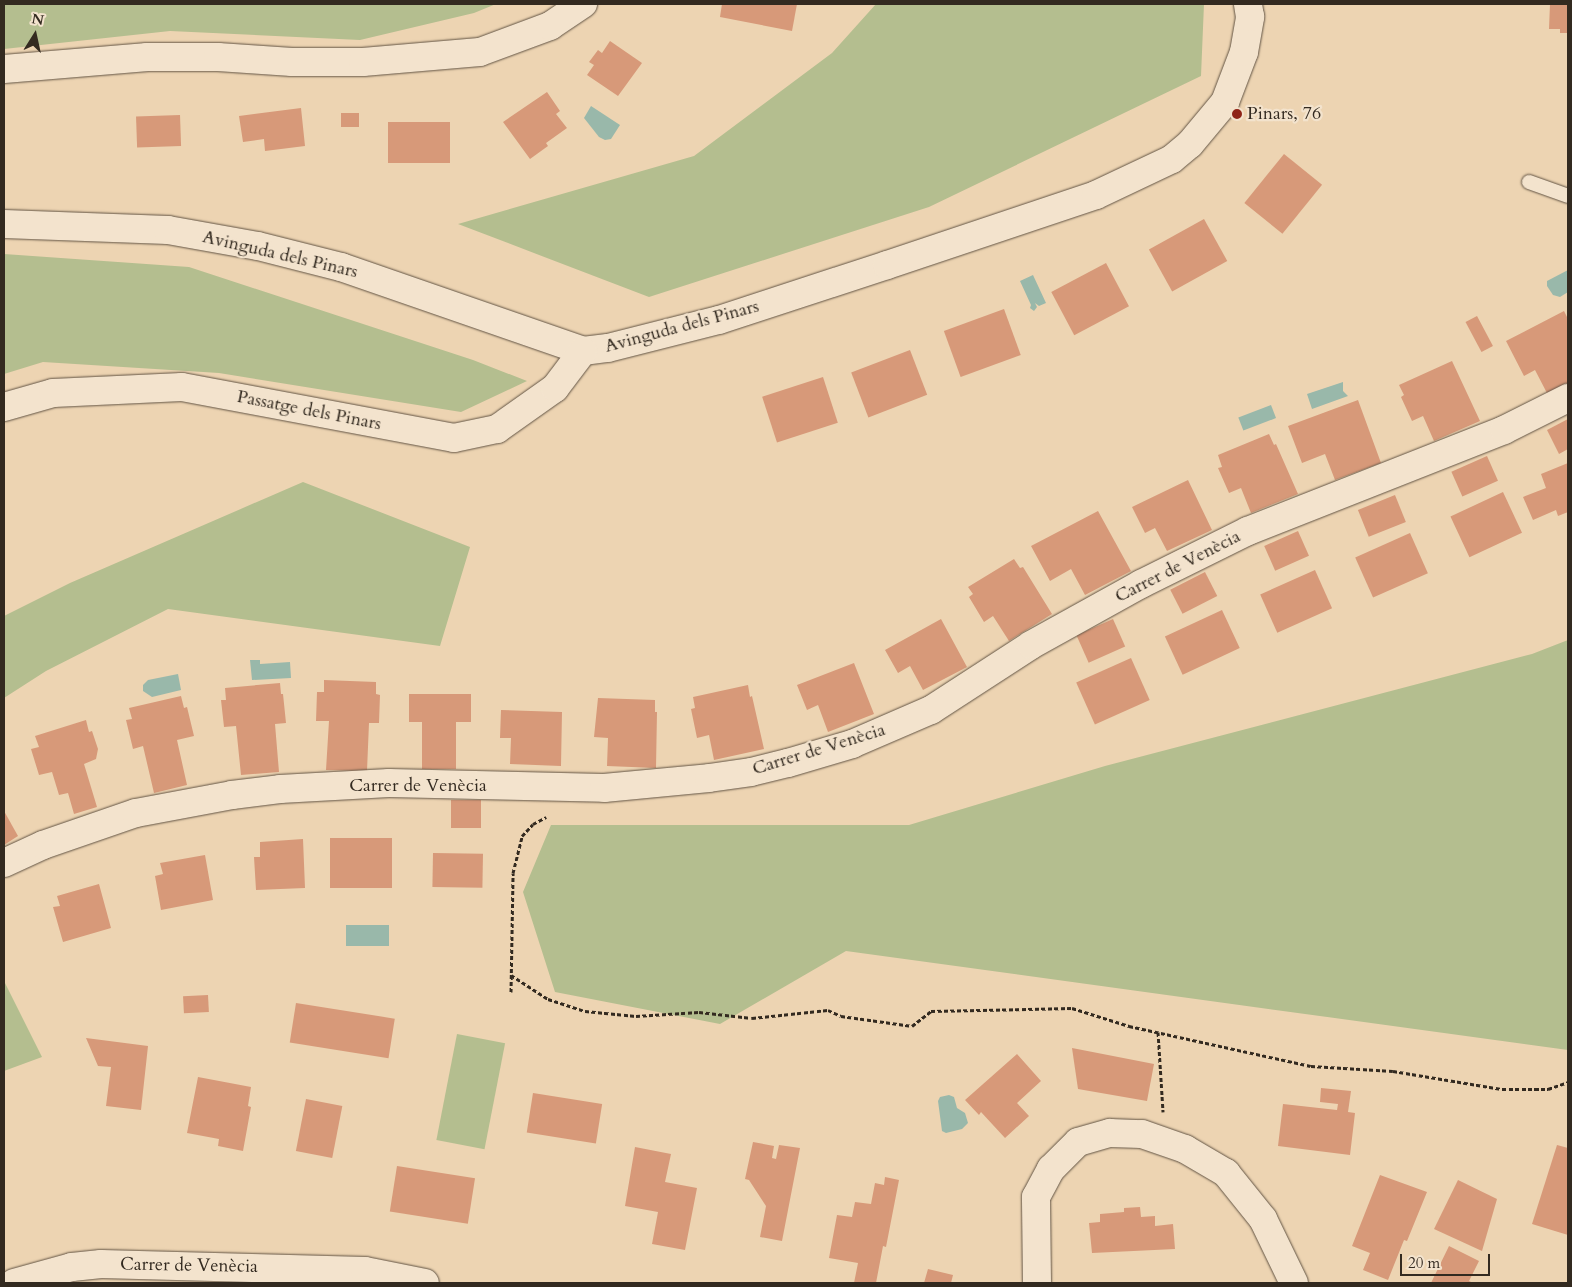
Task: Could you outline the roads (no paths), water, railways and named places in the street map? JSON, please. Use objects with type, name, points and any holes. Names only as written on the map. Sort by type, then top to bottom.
[{"type":"street","points":[[4,69],[146,57],[218,57],[362,62],[480,52],[550,26],[583,4]]},
{"type":"street","name":"Avinguda dels Pinars","points":[[4,224],[168,230],[258,246],[341,266],[583,351],[608,348],[728,317],[1096,195],[1172,159],[1190,144],[1225,102],[1244,52],[1250,17],[1248,4]]},
{"type":"street","name":"Passatge dels Pinars","points":[[4,407],[53,393],[182,387],[454,438],[497,429],[555,388],[583,351]]},
{"type":"street","name":"Carrer de Venècia","points":[[4,863],[42,845],[136,813],[232,795],[280,789],[389,784],[604,788],[709,778],[788,763],[852,744],[931,710],[1031,645],[1141,584],[1248,531],[1504,430],[1568,398]]},
{"type":"street","points":[[1037,1283],[1036,1197],[1051,1169],[1078,1142],[1110,1133],[1142,1134],[1185,1149],[1226,1173],[1263,1219],[1294,1283]]},
{"type":"street","name":"Carrer de Venècia","points":[[14,1283],[72,1267],[101,1264],[365,1271],[424,1283]]},
{"type":"street","points":[[4,1279],[7,1283]]},
{"type":"lane","points":[[1529,182],[1568,196]]},
{"type":"place","name":"Pinars, 76","points":[[1237,114]]}]
